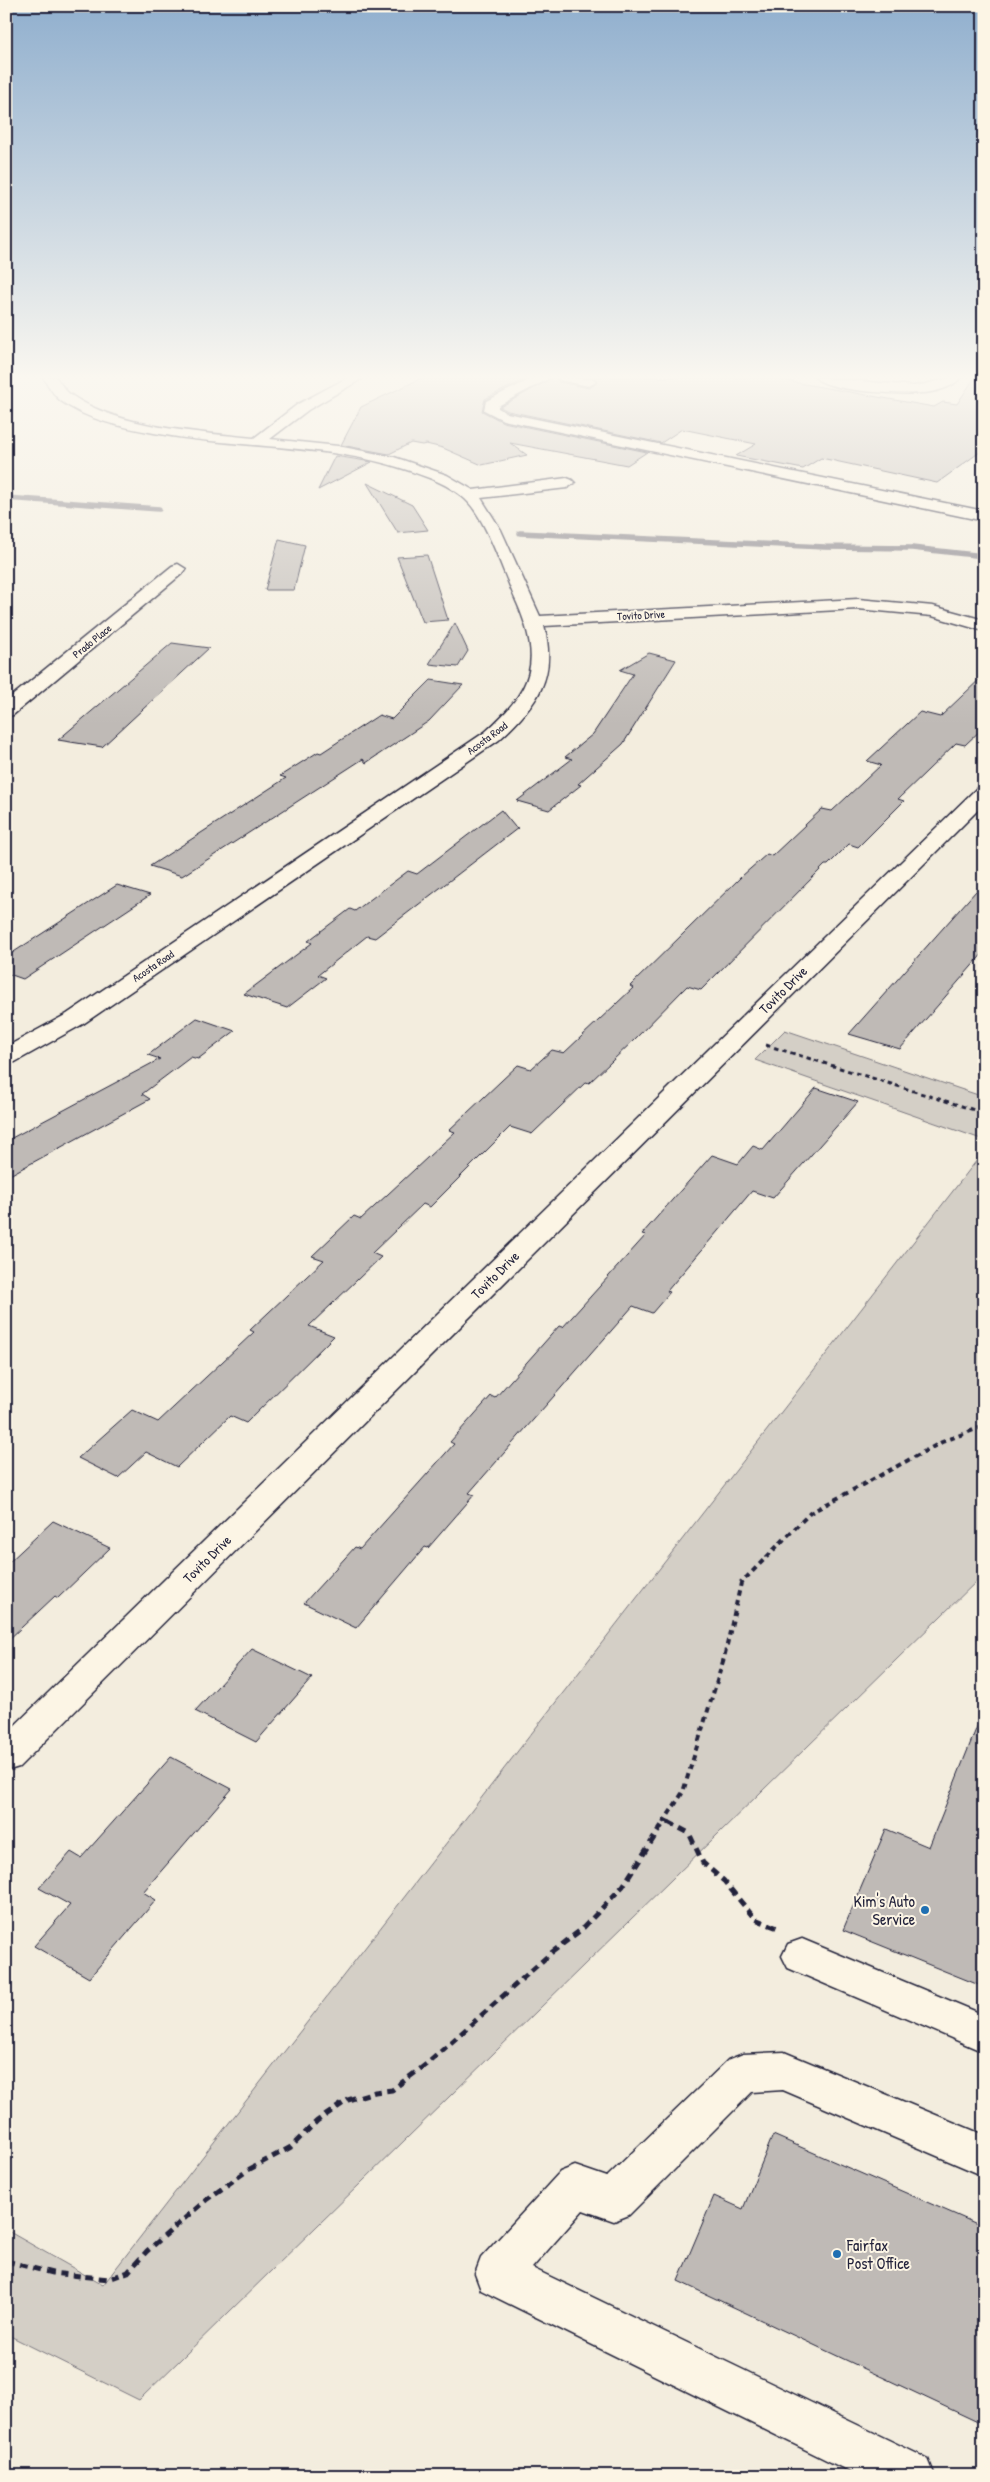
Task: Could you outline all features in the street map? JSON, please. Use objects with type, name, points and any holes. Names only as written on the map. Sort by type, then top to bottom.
[{"type":"street","name":"Acosta Road","points":[[6,1057],[74,1019],[492,736],[507,723],[528,699],[540,675],[541,652],[535,621],[490,525],[470,496],[464,493]]},
{"type":"street","points":[[470,496],[494,493]]},
{"type":"street","points":[[872,493],[984,516]]},
{"type":"street","name":"Prado Place","points":[[6,711],[178,569]]},
{"type":"street","name":"Tovito Drive","points":[[535,621],[858,604],[933,611],[984,626]]},
{"type":"street","name":"Tovito Drive","points":[[6,1757],[984,792]]},
{"type":"street","points":[[802,1956],[984,2034]]},
{"type":"street","points":[[911,2476],[497,2274],[576,2187],[614,2200],[743,2073],[784,2071],[984,2156]]},
{"type":"path","points":[[737,1035],[984,1113]]},
{"type":"path","points":[[6,2261],[52,2273],[108,2279],[128,2272],[154,2244],[206,2200],[248,2170],[291,2147],[317,2121],[348,2100],[375,2092],[392,2090],[428,2064],[461,2032],[582,1929],[623,1886],[683,1792],[724,1658],[741,1584],[810,1512],[942,1442],[984,1426]]},
{"type":"path","points":[[665,1820],[689,1833],[703,1863],[724,1881],[755,1919],[796,1936],[802,1956]]},
{"type":"shaded area","points":[[785,1030],[984,1097],[984,1140],[755,1060]]},
{"type":"shaded area","points":[[984,1151],[984,1574],[139,2400],[6,2334],[6,2230],[103,2285]]},
{"type":"building","points":[[373,493],[387,493],[412,505],[428,530],[398,533]]},
{"type":"building","points":[[279,539],[305,545],[294,590],[265,590]]},
{"type":"building","points":[[427,555],[448,620],[423,622],[397,557]]},
{"type":"building","points":[[455,623],[468,651],[458,667],[429,664]]},
{"type":"building","points":[[172,643],[209,648],[102,747],[58,740]]},
{"type":"building","points":[[649,653],[676,660],[623,744],[578,784],[581,785],[549,810],[517,801],[572,759],[565,757],[593,734],[633,674],[620,670]]},
{"type":"building","points":[[984,675],[984,727],[965,745],[956,743],[898,799],[904,801],[858,847],[849,844],[828,865],[825,865],[701,990],[687,986],[589,1083],[586,1082],[532,1134],[510,1127],[430,1207],[423,1204],[372,1253],[381,1257],[309,1326],[334,1336],[246,1423],[230,1416],[177,1467],[146,1452],[118,1478],[78,1458],[132,1410],[158,1422],[254,1332],[250,1330],[324,1260],[312,1256],[354,1216],[361,1219],[455,1132],[449,1130],[518,1065],[531,1069],[552,1050],[564,1053],[633,988],[630,986],[742,876],[767,854],[772,856],[822,809],[832,811],[881,765],[867,761],[920,712],[940,717]]},
{"type":"building","points":[[431,680],[463,685],[429,721],[366,763],[363,759],[182,876],[150,866],[286,778],[280,776],[318,752],[321,753],[379,715],[392,719]]},
{"type":"building","points":[[501,810],[518,828],[375,938],[367,936],[318,975],[326,978],[287,1008],[244,994],[312,943],[308,941],[350,909],[355,911],[408,871],[417,874]]},
{"type":"building","points":[[984,882],[984,952],[900,1049],[849,1034]]},
{"type":"building","points":[[117,885],[150,895],[23,979],[6,973],[6,957]]},
{"type":"building","points":[[197,1018],[235,1031],[198,1059],[191,1057],[142,1094],[150,1099],[6,1177],[6,1141],[160,1059],[148,1055]]},
{"type":"building","points":[[816,1088],[858,1102],[773,1198],[752,1191],[667,1291],[670,1292],[652,1313],[633,1306],[469,1493],[474,1495],[428,1548],[425,1547],[356,1628],[304,1603],[355,1547],[360,1549],[454,1444],[450,1442],[491,1396],[495,1398],[559,1326],[563,1327],[646,1235],[642,1234],[712,1155],[738,1164],[753,1146],[763,1150]]},
{"type":"building","points":[[53,1521],[110,1548],[58,1598],[55,1596],[6,1642],[6,1565]]},
{"type":"building","points":[[252,1649],[312,1678],[256,1742],[195,1711]]},
{"type":"building","points":[[982,1714],[984,1714],[984,1987],[843,1930],[886,1829],[929,1847]]},
{"type":"building","points":[[171,1757],[232,1789],[143,1892],[156,1900],[89,1978],[34,1946],[70,1905],[39,1888],[71,1852],[81,1858]]},
{"type":"building","name":"Fairfax Post Office","points":[[773,2135],[984,2227],[984,2425],[678,2281],[714,2196],[743,2209]]},
{"type":"waterway","points":[[6,498],[159,509]]},
{"type":"waterway","points":[[520,533],[825,547],[912,548],[984,556]]},
{"type":"place","name":"Kim's Auto Service","points":[[925,1910]]},
{"type":"place","name":"Fairfax Post Office","points":[[837,2254]]}]
